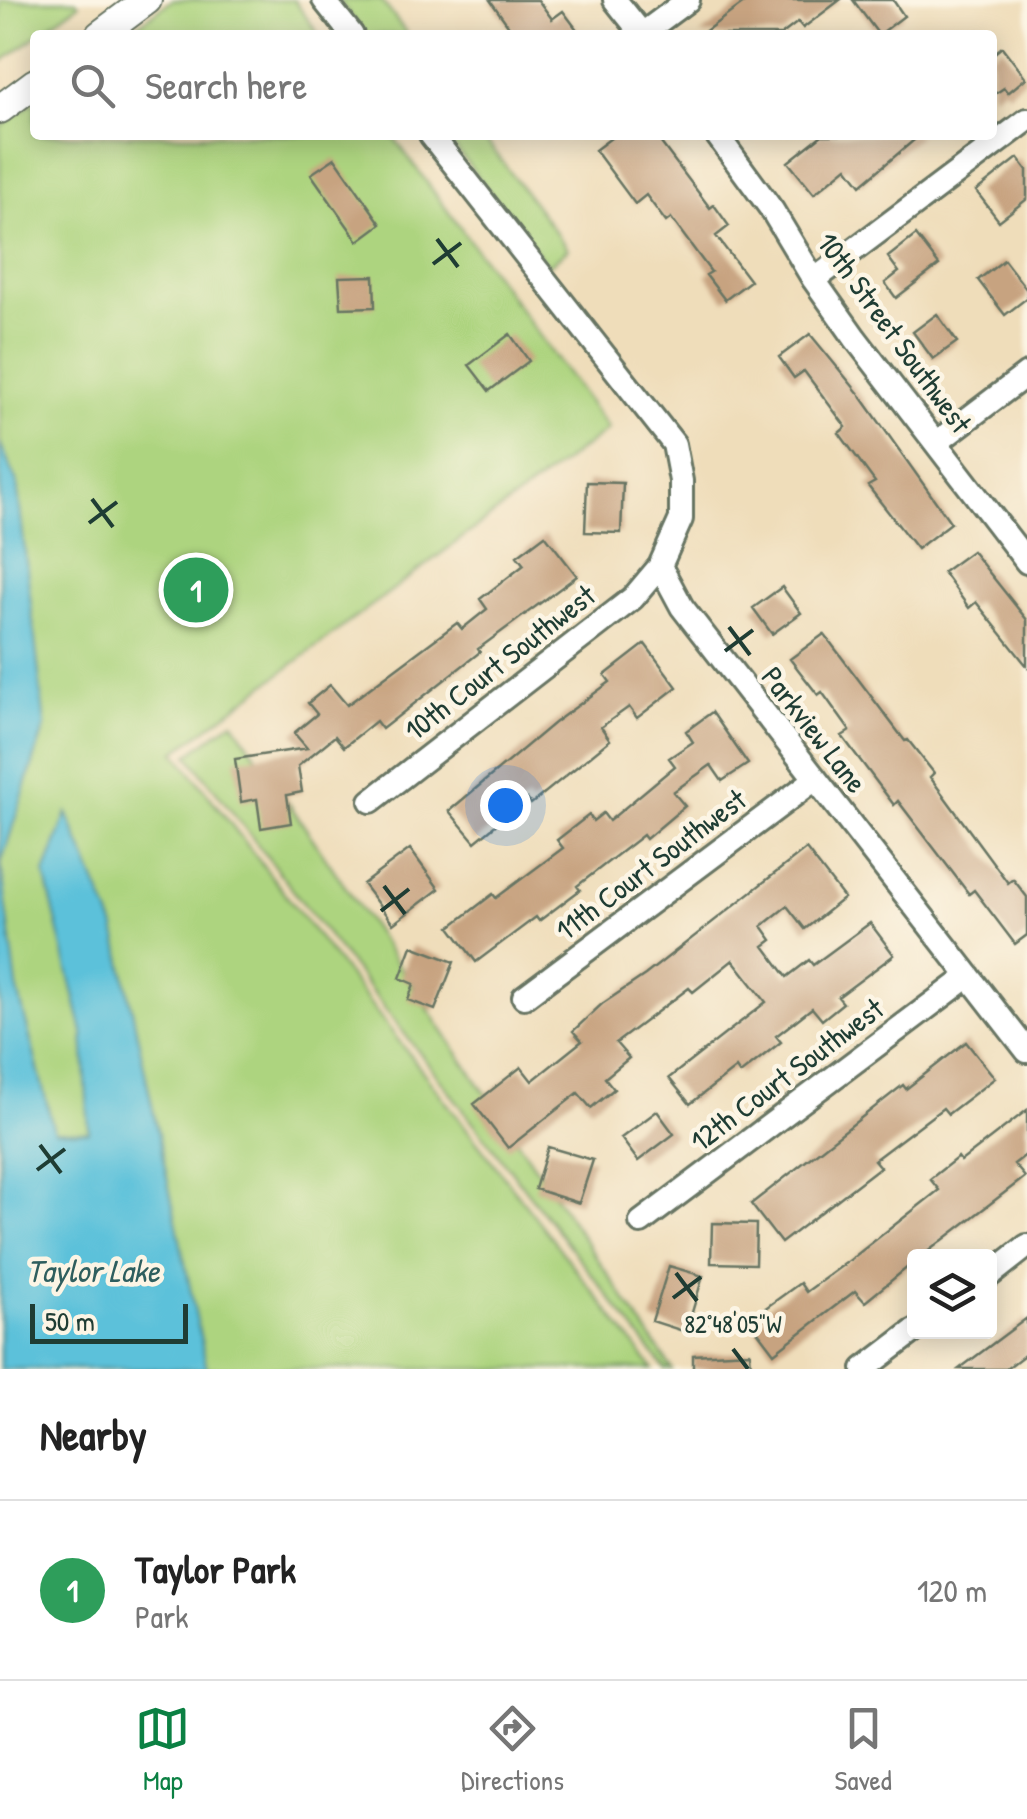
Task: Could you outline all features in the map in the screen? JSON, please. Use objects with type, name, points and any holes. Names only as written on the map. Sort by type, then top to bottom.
[{"type":"street","points":[[107,30],[147,0]]},
{"type":"street","points":[[324,0],[348,30]]},
{"type":"street","points":[[615,0],[639,30]]},
{"type":"street","points":[[647,30],[688,0]]},
{"type":"street","points":[[0,109],[30,87]]},
{"type":"street","points":[[814,280],[1027,120]]},
{"type":"street","points":[[435,140],[674,444],[681,482],[680,519],[660,566]]},
{"type":"street","name":"10th Street Southwest","points":[[720,140],[772,210],[814,280],[1027,562]]},
{"type":"street","points":[[936,443],[1027,374]]},
{"type":"street","name":"Parkview Lane","points":[[660,566],[682,607],[1027,1052]]},
{"type":"street","name":"10th Court Southwest","points":[[371,801],[632,598],[660,566]]},
{"type":"street","name":"11th Court Southwest","points":[[524,997],[814,780]]},
{"type":"street","name":"12th Court Southwest","points":[[641,1222],[969,976]]},
{"type":"street","points":[[997,1270],[1027,1246]]},
{"type":"street","points":[[864,1369],[907,1336]]},
{"type":"green space","points":[[0,0],[76,0],[79,4],[44,30],[30,30],[30,41],[0,63]]},
{"type":"green space","points":[[172,0],[294,0],[315,30],[131,30]]},
{"type":"green space","points":[[338,0],[381,0],[404,30],[362,30]]},
{"type":"green space","points":[[30,105],[30,140],[396,140],[608,429],[175,752],[653,1369],[0,1369],[0,127]]},
{"type":"green space","points":[[449,140],[486,140],[568,249],[548,266]]},
{"type":"green space","points":[[233,721],[672,1369],[665,1369],[188,755]]},
{"type":"water","name":"Taylor Lake","points":[[0,443],[17,483],[45,726],[1,863],[17,987],[54,1131],[89,1132],[83,1032],[45,874],[67,813],[115,928],[207,1369],[0,1369]]},
{"type":"building","points":[[490,0],[538,0],[552,19],[563,11],[577,30],[511,30]]},
{"type":"building","points":[[748,0],[840,0],[803,28],[798,22],[788,30],[707,30]]},
{"type":"building","points":[[853,0],[893,0],[904,16],[886,30],[875,30]]},
{"type":"building","points":[[1002,47],[1026,78],[1008,93],[1004,88],[997,93],[997,51]]},
{"type":"building","points":[[608,140],[659,140],[710,208],[714,205],[729,226],[716,236],[750,281],[725,300],[706,275],[711,272],[671,218],[666,222],[646,195],[635,204],[595,150]]},
{"type":"building","points":[[816,140],[914,140],[861,185],[847,167],[814,194],[788,162]]},
{"type":"building","points":[[335,158],[381,224],[358,241],[311,174]]},
{"type":"building","points":[[1018,158],[1027,170],[1027,199],[999,221],[976,191]]},
{"type":"building","points":[[916,235],[939,265],[896,298],[885,283],[899,272],[888,257]]},
{"type":"building","points":[[1004,260],[1027,290],[1027,298],[1005,315],[978,280]]},
{"type":"building","points":[[374,276],[375,307],[341,308],[339,277]]},
{"type":"building","points":[[937,314],[957,342],[933,359],[913,332]]},
{"type":"building","points":[[510,334],[529,361],[489,391],[469,365]]},
{"type":"building","points":[[810,334],[860,395],[951,523],[917,549],[868,486],[875,482],[839,433],[846,427],[804,371],[794,378],[779,357]]},
{"type":"building","points":[[587,482],[623,483],[621,533],[585,532]]},
{"type":"building","points":[[545,535],[577,576],[478,649],[480,652],[382,729],[376,721],[344,747],[335,736],[298,766],[302,792],[287,795],[291,823],[261,828],[257,799],[241,802],[235,759],[307,748],[294,733],[317,714],[308,703],[330,685],[347,705],[457,623],[462,629],[487,609],[480,599],[524,565],[517,556]]},
{"type":"building","points":[[972,551],[1027,620],[1027,666],[976,602],[969,608],[943,572]]},
{"type":"building","points":[[782,587],[801,613],[772,634],[753,608]]},
{"type":"building","points":[[824,634],[934,773],[930,777],[1008,883],[1013,879],[1027,897],[1027,935],[1015,944],[974,890],[969,894],[898,801],[894,805],[842,736],[850,731],[822,692],[818,695],[790,659]]},
{"type":"building","points":[[645,644],[677,687],[637,718],[629,707],[601,727],[610,740],[531,804],[527,799],[475,842],[449,811],[554,723],[610,682],[605,675]]},
{"type":"building","points":[[712,712],[748,764],[722,781],[711,765],[673,792],[685,806],[646,839],[643,835],[577,886],[580,890],[539,921],[536,917],[476,962],[450,927],[563,848],[557,840],[589,815],[593,821],[603,813],[609,821],[675,766],[669,758],[693,742],[686,731]]},
{"type":"building","points":[[410,849],[439,889],[393,924],[363,884]]},
{"type":"building","points":[[806,849],[844,898],[805,929],[787,906],[762,926],[772,940],[764,946],[787,977],[809,960],[813,965],[870,923],[894,955],[838,997],[843,1003],[822,1020],[812,1008],[776,1036],[781,1042],[740,1074],[736,1068],[690,1104],[669,1078],[766,1002],[733,960],[616,1043],[629,1058],[605,1078],[614,1089],[591,1108],[578,1093],[508,1148],[474,1104],[521,1067],[532,1081],[582,1041],[573,1031],[602,1004]]},
{"type":"building","points":[[412,946],[454,962],[435,1010],[408,1000],[414,984],[400,978]]},
{"type":"building","points":[[966,1042],[995,1078],[948,1114],[943,1108],[874,1160],[880,1167],[781,1243],[751,1204],[903,1085],[906,1089]]},
{"type":"building","points":[[1027,1110],[1027,1154],[1014,1164],[1025,1177],[931,1249],[907,1249],[907,1268],[865,1302],[855,1291],[774,1353],[749,1320],[800,1283],[806,1292],[850,1260],[939,1190],[930,1179],[958,1157],[961,1161]]},
{"type":"building","points":[[657,1111],[674,1134],[638,1161],[621,1138]]},
{"type":"building","points":[[548,1147],[593,1160],[579,1203],[535,1189]]},
{"type":"building","points":[[712,1223],[756,1224],[755,1264],[711,1263]]},
{"type":"building","points":[[669,1266],[703,1276],[686,1332],[652,1321]]},
{"type":"building","points":[[1027,1318],[1027,1353],[1006,1369],[959,1369]]},
{"type":"building","points":[[750,1352],[751,1369],[693,1369],[693,1355]]},
{"type":"place","name":"Taylor Park","points":[[196,590]]}]
